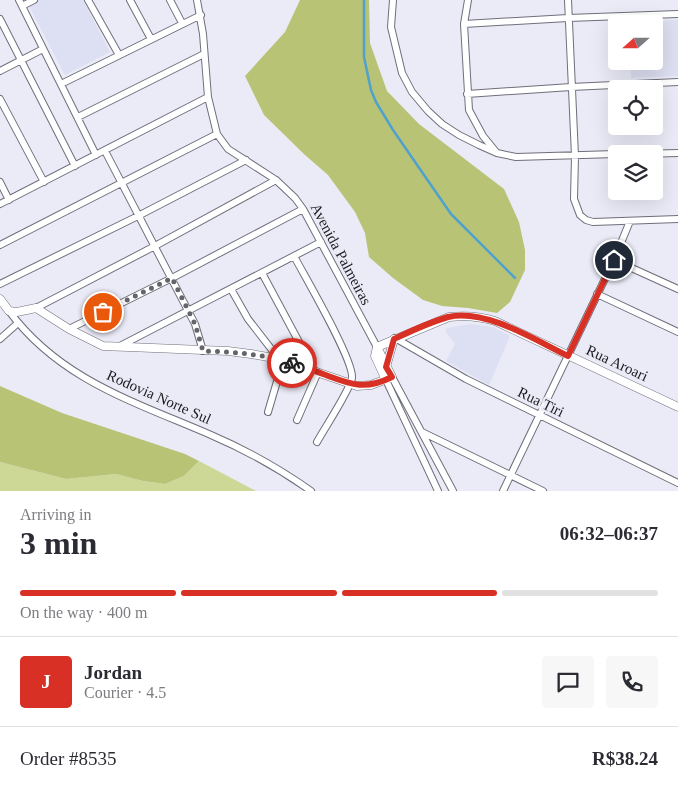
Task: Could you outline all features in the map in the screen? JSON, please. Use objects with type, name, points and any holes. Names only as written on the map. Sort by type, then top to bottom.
[{"type":"street","points":[[34,0],[20,3],[96,155]]},
{"type":"street","points":[[88,0],[118,55]]},
{"type":"street","points":[[130,0],[151,39]]},
{"type":"street","points":[[170,0],[182,24]]},
{"type":"street","name":"Avenida Palmeiras","points":[[196,0],[201,15],[208,97],[217,134],[222,144],[276,180],[295,198],[322,242],[376,347]]},
{"type":"street","points":[[393,0],[391,27],[402,73],[412,92],[428,112],[442,124],[459,135],[497,153],[526,158],[608,154]]},
{"type":"street","points":[[468,0],[464,24],[469,110],[475,124],[497,153]]},
{"type":"street","points":[[568,0],[576,206],[583,218],[593,222],[678,219]]},
{"type":"street","points":[[464,24],[678,14]]},
{"type":"street","points":[[61,84],[201,15]]},
{"type":"street","points":[[0,19],[75,166]]},
{"type":"street","points":[[0,71],[43,49]]},
{"type":"street","points":[[78,117],[204,54]]},
{"type":"street","points":[[467,94],[678,82]]},
{"type":"street","points":[[0,204],[208,97]]},
{"type":"street","points":[[0,99],[44,182]]},
{"type":"street","points":[[0,246],[217,134]]},
{"type":"street","points":[[105,150],[189,311],[198,330],[203,351]]},
{"type":"street","points":[[663,153],[678,153]]},
{"type":"street","points":[[0,284],[246,160]]},
{"type":"street","points":[[9,311],[17,312],[36,308],[276,180]]},
{"type":"street","points":[[0,182],[9,200]]},
{"type":"street","points":[[69,329],[172,278],[303,209]]},
{"type":"street","points":[[503,491],[614,260],[630,221]]},
{"type":"street","points":[[117,347],[322,242]]},
{"type":"street","points":[[294,256],[351,368],[352,378],[350,384],[317,442]]},
{"type":"street","points":[[614,260],[678,289]]},
{"type":"street","points":[[262,273],[316,371]]},
{"type":"street","points":[[231,289],[248,319],[281,360]]},
{"type":"street","points":[[597,294],[678,332]]},
{"type":"street","name":"Rodovia Norte Sul","points":[[0,299],[18,323],[58,362],[89,380],[155,411],[213,435],[267,462],[311,491]]},
{"type":"street","points":[[36,308],[97,344],[117,347],[228,351],[281,360],[350,384],[371,385],[389,379]]},
{"type":"street","name":"Rua Aroari","points":[[376,347],[449,317],[472,316],[495,322],[678,407]]},
{"type":"street","points":[[0,339],[18,323]]},
{"type":"street","points":[[386,367],[394,338]]},
{"type":"street","name":"Rua Tiri","points":[[394,338],[466,379],[678,483]]},
{"type":"street","points":[[376,347],[438,491]]},
{"type":"street","points":[[376,347],[375,356],[422,432],[453,491]]},
{"type":"street","points":[[268,412],[281,360]]},
{"type":"street","points":[[297,420],[316,371]]},
{"type":"street","points":[[422,432],[543,491]]},
{"type":"shaded area","points":[[40,0],[83,0],[110,52],[65,75],[29,6]]},
{"type":"shaded area","points":[[678,20],[678,76],[631,78],[631,70],[663,70],[663,21]]},
{"type":"shaded area","points":[[471,324],[493,327],[510,336],[489,385],[446,361],[455,344],[445,331],[447,328]]},
{"type":"green space","points":[[300,0],[369,0],[370,43],[387,91],[419,124],[504,189],[519,222],[525,250],[525,270],[510,302],[497,313],[442,306],[423,300],[393,278],[369,257],[365,233],[355,212],[328,175],[264,115],[245,76],[285,32]]},
{"type":"green space","points":[[0,386],[62,413],[185,454],[199,461],[184,476],[165,484],[116,474],[66,479],[0,462]]},
{"type":"green space","points":[[199,461],[256,491],[0,491],[0,462],[66,479],[116,474],[165,484],[184,476]]},
{"type":"waterway","points":[[364,0],[364,57],[371,90],[376,102],[451,214],[515,278]]},
{"type":"way so far","points":[[103,312],[172,278],[195,324],[203,351],[228,351],[251,354],[292,363]]},
{"type":"route","points":[[292,363],[350,384],[363,386],[378,384],[392,377],[386,367],[394,339],[438,320],[462,315],[482,317],[495,322],[568,356],[614,260]]}]
